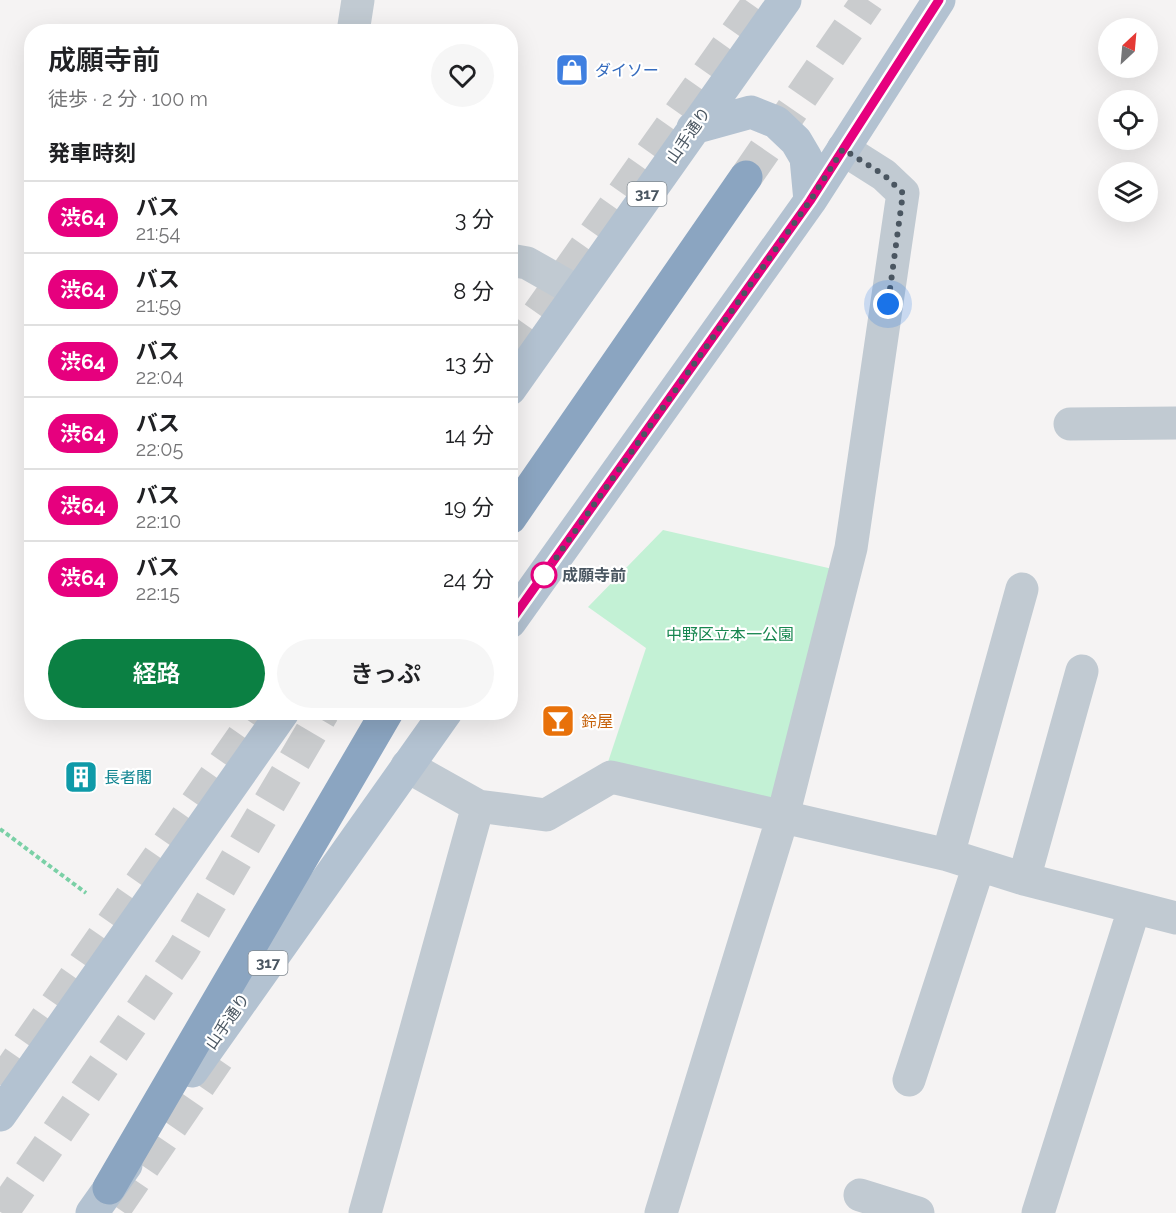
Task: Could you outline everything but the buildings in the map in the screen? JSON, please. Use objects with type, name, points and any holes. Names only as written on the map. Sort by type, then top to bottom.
[{"type":"highway","points":[[518,506],[746,177]]},
{"type":"highway","points":[[100,1201],[382,720]]},
{"type":"main road","name":"山手通り","points":[[518,378],[785,0]]},
{"type":"main road","points":[[518,611],[810,201],[939,0]]},
{"type":"main road","points":[[693,128],[750,112],[776,122],[796,141],[806,158],[810,201]]},
{"type":"main road","points":[[0,1114],[277,720]]},
{"type":"main road","name":"山手通り","points":[[100,1201],[440,720]]},
{"type":"street","points":[[354,24],[358,0]]},
{"type":"street","points":[[661,1213],[783,816],[851,548],[903,193],[884,175],[843,149]]},
{"type":"street","points":[[518,261],[527,262],[578,292]]},
{"type":"street","points":[[1070,424],[1176,423]]},
{"type":"street","points":[[948,855],[1022,589]]},
{"type":"street","points":[[1024,879],[1082,671]]},
{"type":"street","points":[[407,766],[478,806],[546,815],[611,777],[948,855],[1024,879],[1134,909],[1175,914]]},
{"type":"street","points":[[365,1213],[478,806]]},
{"type":"street","points":[[909,1080],[979,865]]},
{"type":"street","points":[[1038,1213],[1134,909]]},
{"type":"street","points":[[860,1196],[918,1213]]},
{"type":"path","points":[[0,828],[86,893]]},
{"type":"green space","name":"中野区立本一公園","points":[[663,530],[837,570],[777,808],[608,762],[646,648],[588,607]]},
{"type":"tunnel","points":[[518,343],[760,0]]},
{"type":"tunnel","points":[[746,177],[868,0]]},
{"type":"tunnel","points":[[0,1085],[254,720]]},
{"type":"tunnel","points":[[2,1213],[182,951],[318,720]]},
{"type":"tunnel","points":[[116,1207],[224,1049]]},
{"type":"bus line","name":"渋64","points":[[518,611],[810,201],[939,0]]},
{"type":"place","name":"ダイソー","points":[[572,70]]},
{"type":"place","name":"成願寺前","points":[[544,575]]},
{"type":"place","name":"鈴屋","points":[[558,721]]},
{"type":"place","name":"長者閣","points":[[81,777]]},
{"type":"route","points":[[544,575],[810,201],[843,149],[884,175],[903,193],[888,304]]}]
